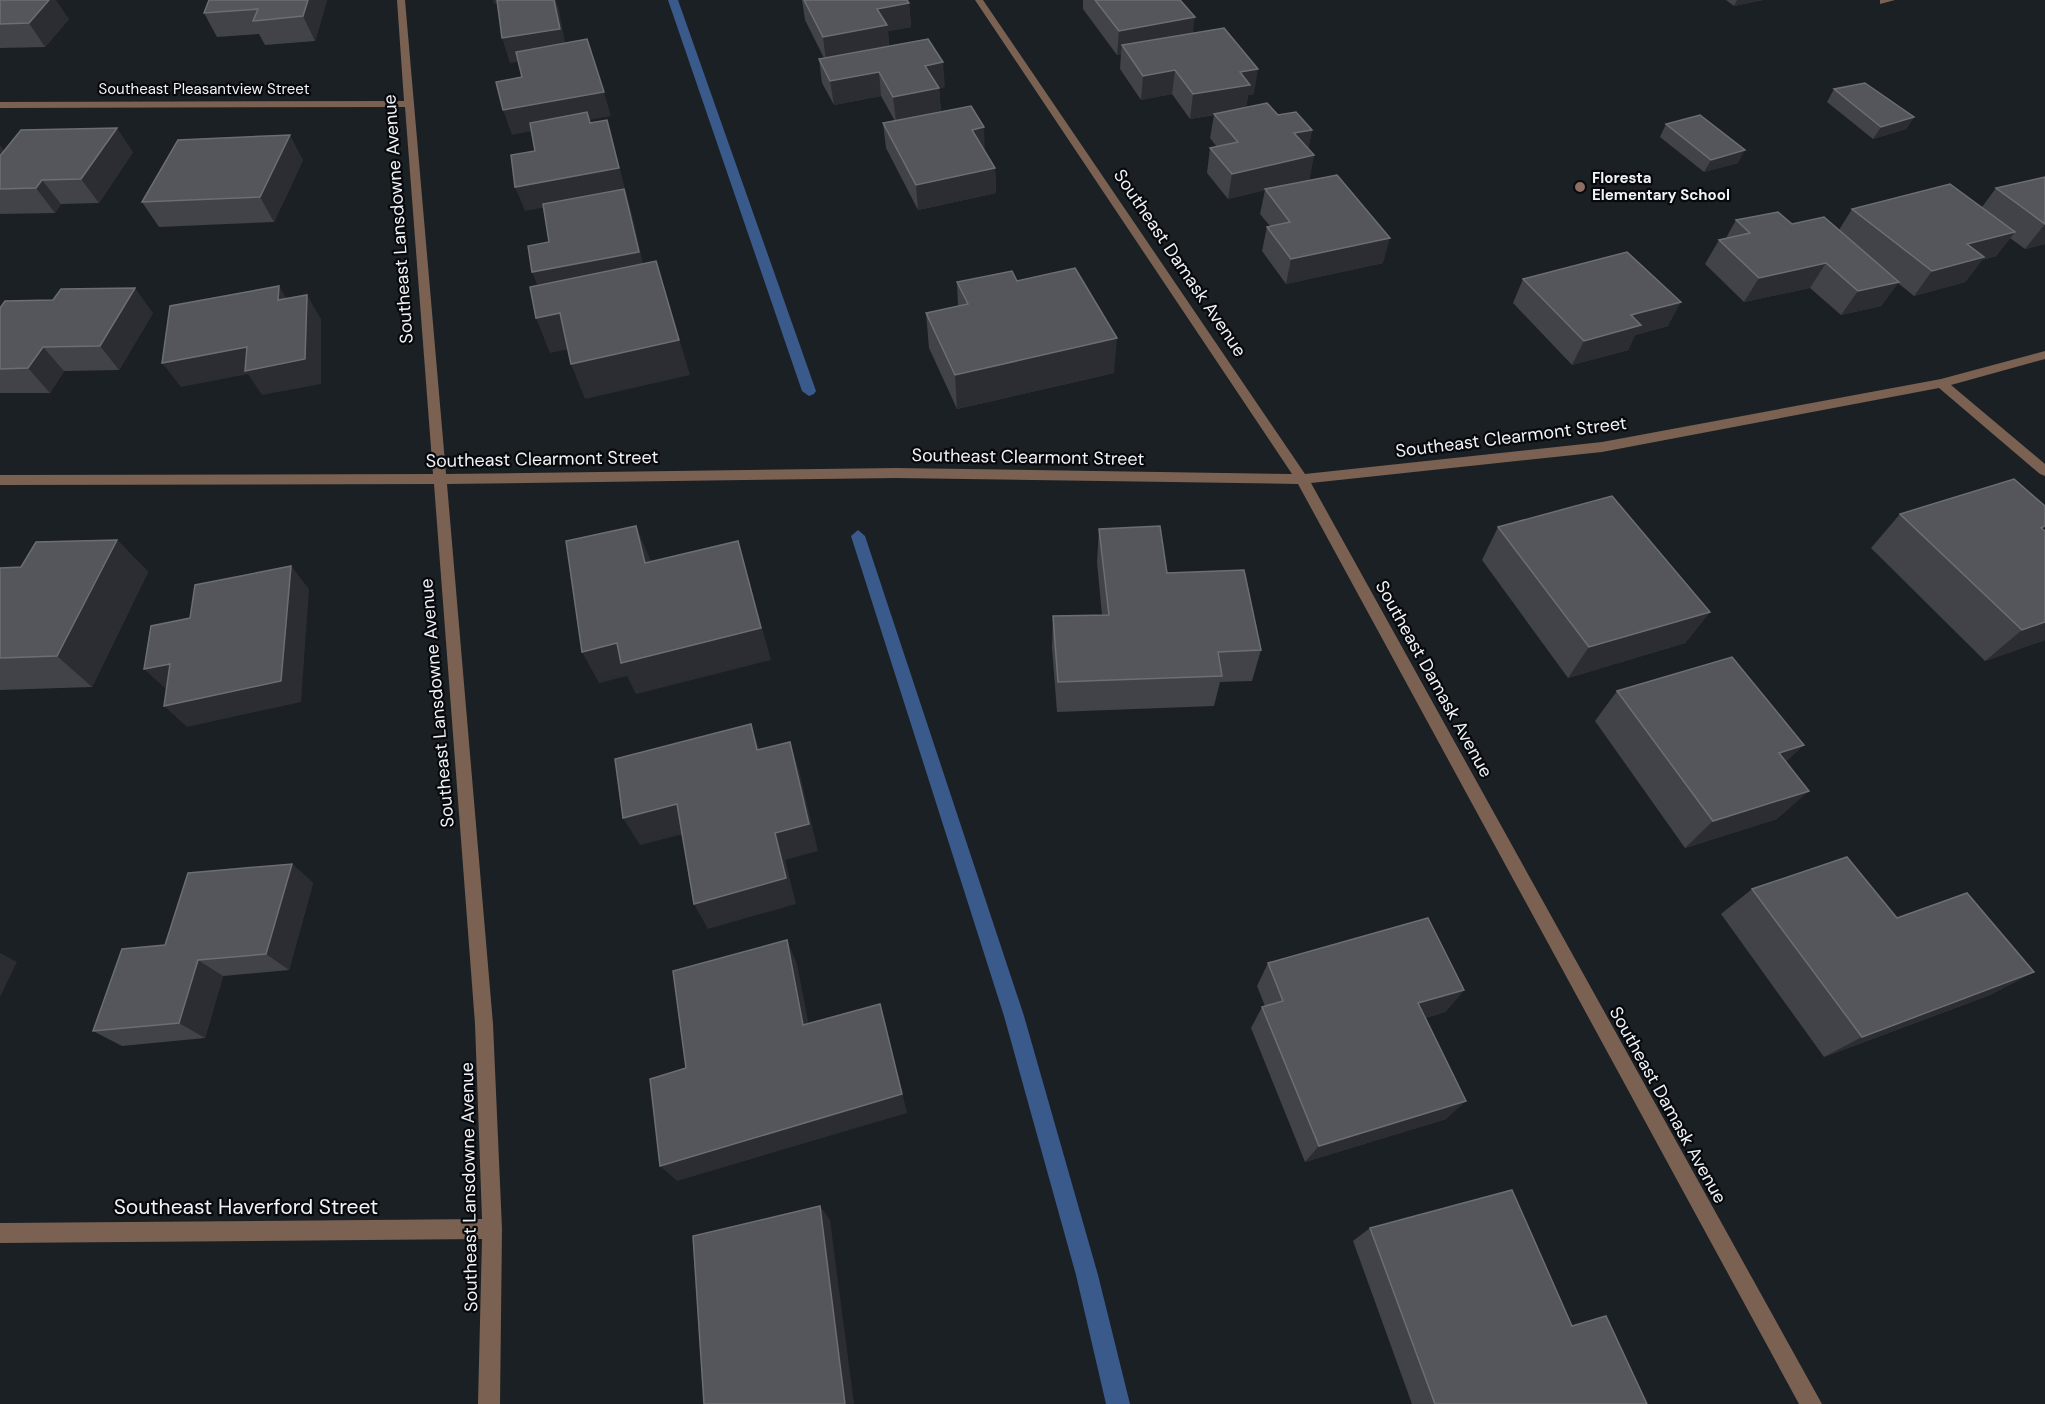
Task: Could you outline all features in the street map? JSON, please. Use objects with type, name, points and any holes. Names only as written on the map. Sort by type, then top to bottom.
[{"type":"street","name":"Southeast Lansdowne Avenue","points":[[401,0],[438,479],[484,1024],[492,1229],[489,1404]]},
{"type":"street","name":"Southeast Damask Avenue","points":[[979,0],[1302,479],[1810,1404]]},
{"type":"street","name":"Southeast Pleasantview Street","points":[[0,105],[409,104]]},
{"type":"street","name":"Southeast Clearmont Street","points":[[0,480],[438,479],[896,473],[1302,479],[1602,447],[1941,383],[2045,355]]},
{"type":"street","points":[[1941,383],[2045,471]]},
{"type":"street","name":"Southeast Haverford Street","points":[[0,1233],[492,1229]]},
{"type":"building","points":[[0,0],[49,0],[29,23],[0,24]]},
{"type":"building","points":[[209,0],[308,0],[303,16],[253,21],[258,9],[204,13]]},
{"type":"building","points":[[497,0],[554,0],[560,29],[502,38]]},
{"type":"building","points":[[804,0],[907,0],[909,3],[877,9],[887,25],[823,37]]},
{"type":"building","points":[[1095,0],[1180,0],[1195,17],[1119,31]]},
{"type":"building","points":[[1224,28],[1258,69],[1240,72],[1250,85],[1193,94],[1175,70],[1143,76],[1122,45]]},
{"type":"building","points":[[587,39],[604,92],[503,110],[496,82],[522,77],[516,52]]},
{"type":"building","points":[[928,39],[943,62],[925,66],[939,88],[893,97],[879,72],[830,81],[819,59]]},
{"type":"building","points":[[1865,83],[1914,117],[1881,127],[1834,89]]},
{"type":"building","points":[[1267,103],[1278,115],[1296,112],[1312,130],[1294,133],[1314,155],[1232,174],[1210,148],[1238,142],[1214,114]]},
{"type":"building","points":[[971,106],[984,127],[972,130],[995,168],[916,185],[883,123]]},
{"type":"building","points":[[587,112],[590,123],[607,120],[619,168],[515,187],[511,155],[535,151],[530,123]]},
{"type":"building","points":[[1700,115],[1745,150],[1711,160],[1666,124]]},
{"type":"building","points":[[117,128],[81,179],[42,180],[36,188],[0,189],[0,156],[21,130]]},
{"type":"building","points":[[290,135],[260,197],[142,202],[178,140]]},
{"type":"building","points":[[1337,175],[1390,238],[1291,259],[1267,227],[1290,222],[1265,189]]},
{"type":"building","points":[[2045,177],[2045,224],[1996,188]]},
{"type":"building","points":[[1950,184],[2015,232],[1967,244],[1984,257],[1932,271],[1852,209]]},
{"type":"building","points":[[624,189],[639,252],[532,272],[528,246],[549,242],[543,204]]},
{"type":"building","points":[[1778,212],[1792,224],[1824,217],[1899,282],[1858,291],[1826,263],[1759,278],[1719,240],[1750,233],[1736,220]]},
{"type":"building","points":[[1627,252],[1681,302],[1631,315],[1641,325],[1584,341],[1523,279]]},
{"type":"building","points":[[656,261],[679,340],[571,364],[560,313],[536,318],[530,287]]},
{"type":"building","points":[[1075,268],[1117,338],[955,375],[926,313],[968,304],[957,282],[1012,271],[1017,281]]},
{"type":"building","points":[[279,286],[278,300],[307,295],[305,359],[245,371],[247,347],[162,363],[170,306]]},
{"type":"building","points":[[135,288],[100,346],[43,347],[28,368],[0,369],[0,308],[5,301],[53,300],[61,289]]},
{"type":"building","points":[[2014,479],[2045,506],[2045,526],[2041,528],[2045,531],[2045,622],[2022,630],[1900,514]]},
{"type":"building","points":[[1612,496],[1710,612],[1589,647],[1498,527]]},
{"type":"building","points":[[636,526],[645,563],[738,541],[761,628],[621,663],[617,643],[582,652],[566,541]]},
{"type":"building","points":[[1160,526],[1167,573],[1244,570],[1261,650],[1218,652],[1222,676],[1058,682],[1053,616],[1109,615],[1099,529]]},
{"type":"building","points":[[117,540],[57,656],[0,658],[0,568],[21,567],[36,542]]},
{"type":"building","points":[[291,566],[281,681],[164,706],[170,664],[144,669],[151,626],[190,618],[195,585]]},
{"type":"building","points":[[1732,657],[1804,745],[1779,753],[1809,791],[1713,821],[1617,691]]},
{"type":"building","points":[[751,724],[757,750],[790,742],[809,824],[775,833],[786,878],[694,904],[677,804],[623,818],[615,759]]},
{"type":"building","points":[[1847,857],[1897,918],[1967,893],[2034,972],[1862,1037],[1752,889]]},
{"type":"building","points":[[292,864],[266,954],[198,960],[179,1023],[93,1031],[122,949],[165,945],[188,873]]},
{"type":"building","points":[[1428,918],[1464,990],[1418,1003],[1466,1101],[1319,1146],[1262,1007],[1283,1001],[1268,963]]},
{"type":"building","points":[[787,940],[803,1025],[880,1004],[902,1094],[660,1166],[650,1079],[686,1068],[673,971]]},
{"type":"building","points":[[1512,1190],[1572,1326],[1606,1316],[1647,1404],[1435,1404],[1370,1228]]},
{"type":"building","points":[[820,1206],[845,1404],[704,1404],[693,1236]]},
{"type":"waterway","points":[[673,0],[809,391]]},
{"type":"waterway","points":[[858,536],[1014,1016],[1087,1275],[1118,1404]]},
{"type":"place","name":"Floresta Elementary School","points":[[1580,187]]}]
